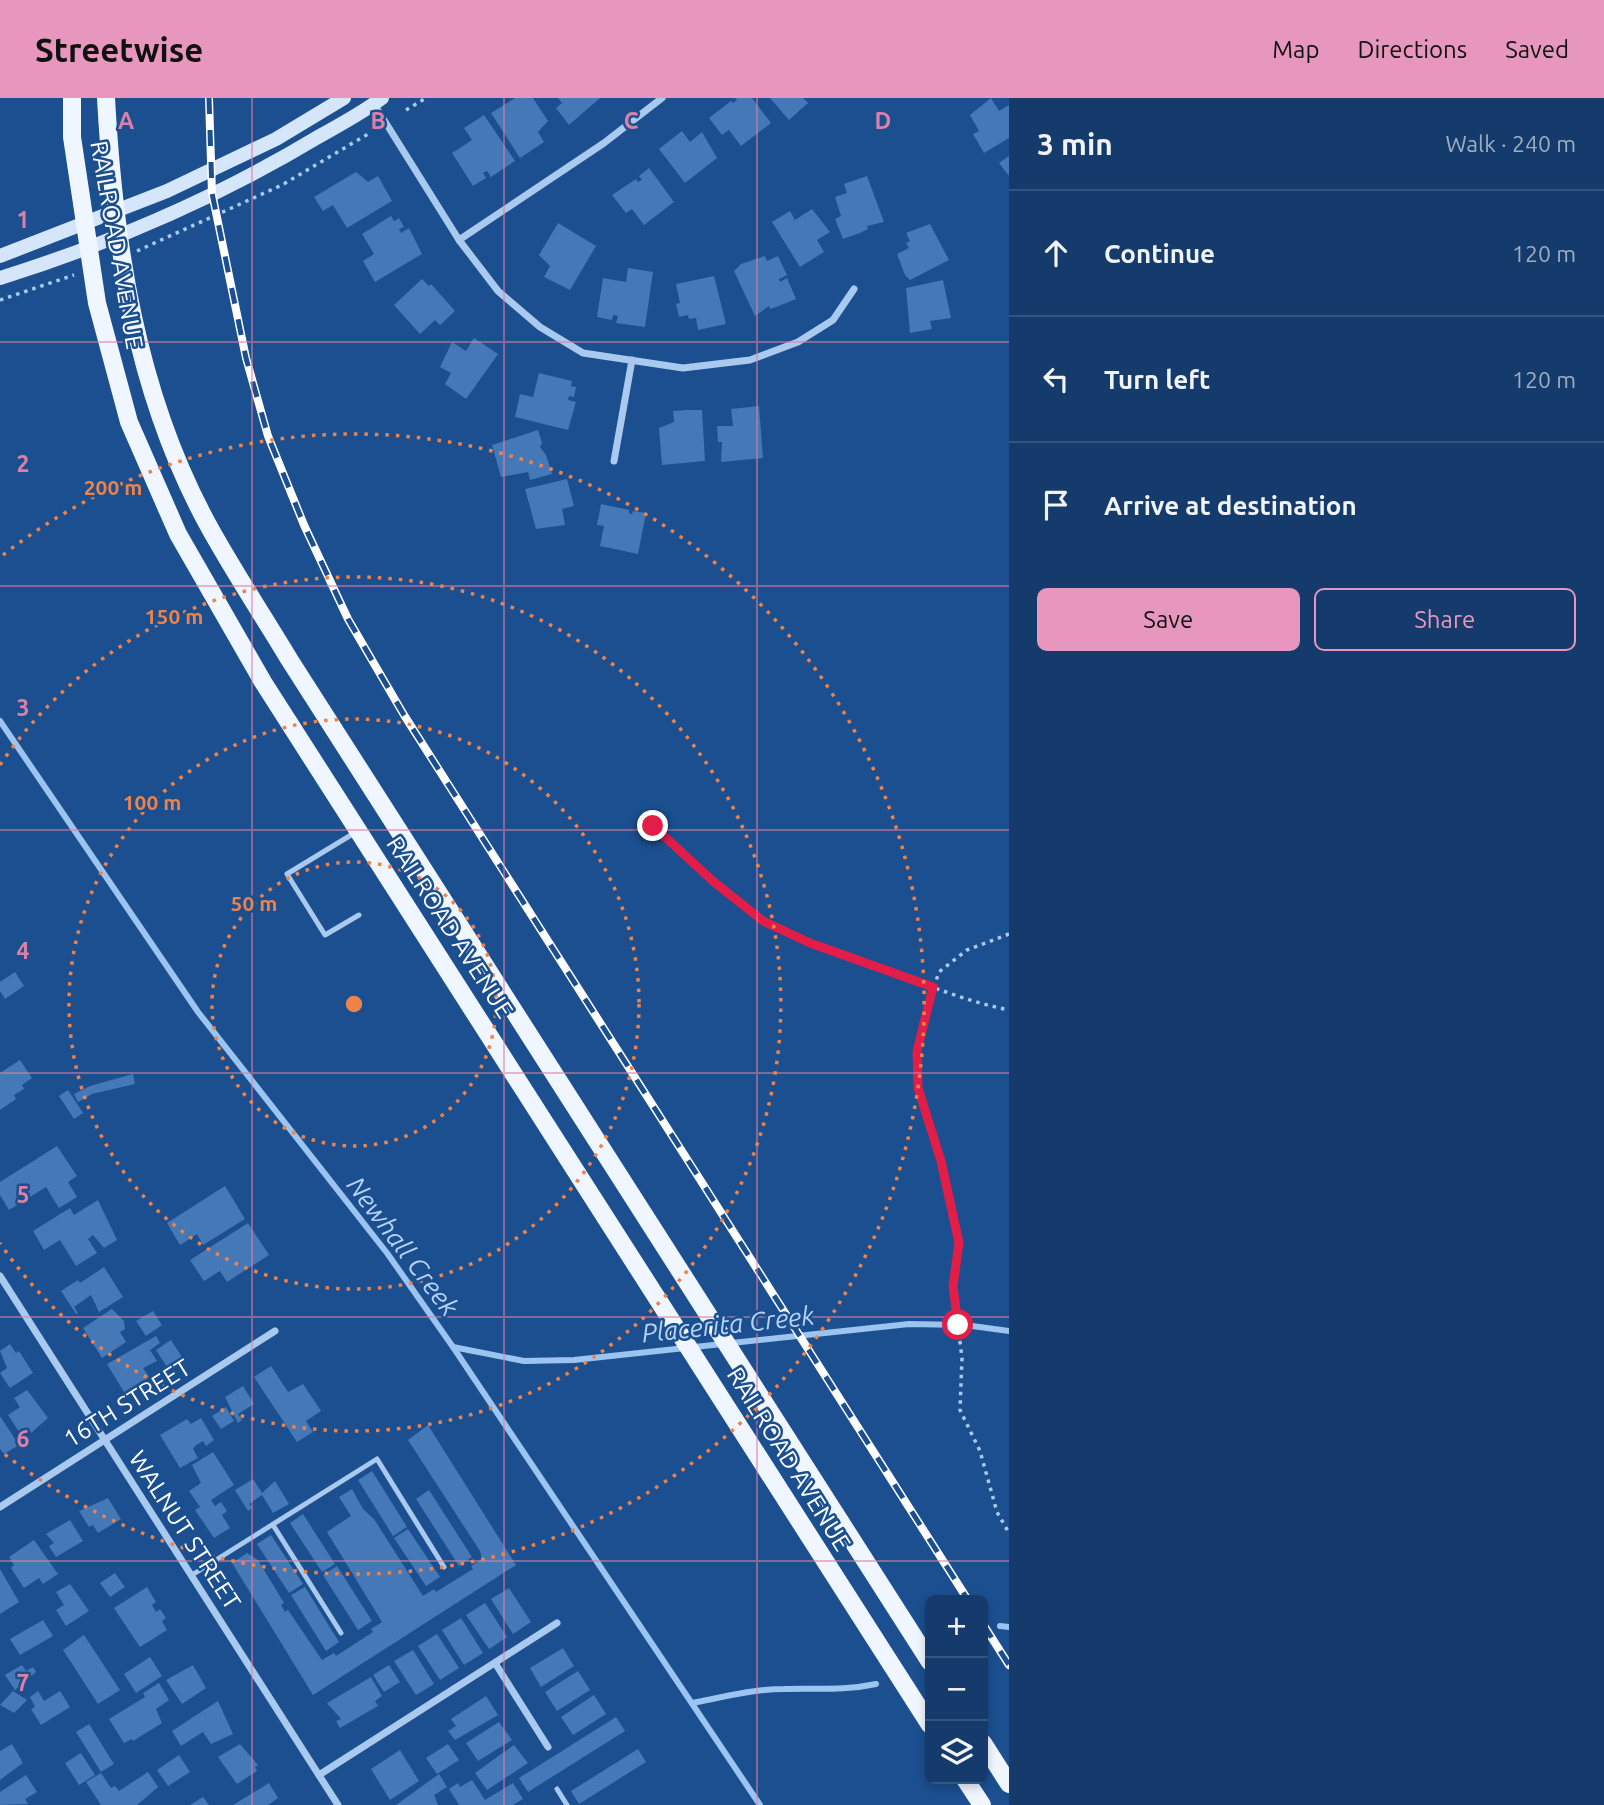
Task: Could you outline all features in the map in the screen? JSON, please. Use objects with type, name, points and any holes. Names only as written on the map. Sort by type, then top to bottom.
[{"type":"main road","name":"RAILROAD AVENUE","points":[[72,98],[73,150],[97,303],[128,422],[178,534],[263,682],[927,1721]]},
{"type":"main road","name":"RAILROAD AVENUE","points":[[106,98],[111,191],[132,321],[167,430],[206,522],[289,659],[927,1658]]},
{"type":"main road","points":[[0,256],[167,191],[276,139],[344,98]]},
{"type":"main road","points":[[0,278],[55,261],[212,193],[280,160],[378,101]]},
{"type":"main road","points":[[988,1751],[1009,1784]]},
{"type":"main road","points":[[968,1784],[982,1805]]},
{"type":"street","points":[[459,240],[604,143],[662,98]]},
{"type":"street","points":[[378,101],[459,240],[498,291],[540,327],[583,353],[682,368],[750,360],[798,342],[833,320],[854,289]]},
{"type":"street","points":[[614,461],[632,360]]},
{"type":"street","name":"WALNUT STREET","points":[[0,1276],[338,1805]]},
{"type":"street","name":"16TH STREET","points":[[0,1507],[275,1331]]},
{"type":"street","points":[[319,1775],[557,1623]]},
{"type":"street","points":[[495,1663],[548,1747]]},
{"type":"lane","points":[[359,830],[287,874],[325,935],[359,915]]},
{"type":"lane","points":[[192,1575],[377,1458],[444,1567]]},
{"type":"lane","points":[[273,1525],[341,1633]]},
{"type":"lane","points":[[557,1789],[567,1805]]},
{"type":"path","points":[[406,110],[426,98]]},
{"type":"path","points":[[130,254],[282,184],[368,134]]},
{"type":"path","points":[[0,300],[83,272]]},
{"type":"path","points":[[653,826],[714,882],[763,921],[810,943],[933,987],[950,996],[1009,1010]]},
{"type":"path","points":[[1009,934],[953,959],[939,972],[917,1051],[918,1088],[941,1161],[959,1243],[953,1286],[962,1358],[960,1410],[980,1451],[997,1512],[1009,1533]]},
{"type":"building","points":[[515,98],[533,98],[548,121],[538,132],[544,142],[520,158],[491,113]]},
{"type":"building","points":[[558,98],[600,98],[569,125],[556,108],[562,103]]},
{"type":"building","points":[[735,98],[752,98],[771,123],[741,146],[729,130],[722,135],[709,118],[731,101],[733,103],[737,100]]},
{"type":"building","points":[[770,98],[803,98],[808,103],[789,120]]},
{"type":"building","points":[[991,98],[999,111],[1009,105],[1009,138],[984,153],[973,134],[979,131],[970,115]]},
{"type":"building","points":[[484,115],[515,161],[491,177],[487,171],[483,173],[486,178],[473,186],[452,153],[472,140],[464,128]]},
{"type":"building","points":[[682,131],[690,142],[702,132],[717,158],[685,183],[659,149]]},
{"type":"building","points":[[1009,156],[1009,176],[999,163]]},
{"type":"building","points":[[649,168],[674,202],[644,225],[632,209],[626,213],[612,195],[636,179],[638,182],[642,180],[639,176]]},
{"type":"building","points":[[356,172],[368,182],[378,176],[392,201],[347,228],[333,205],[323,211],[314,197]]},
{"type":"building","points":[[867,176],[884,222],[867,226],[868,229],[843,239],[835,219],[841,216],[835,197],[847,193],[844,184]]},
{"type":"building","points":[[812,209],[830,232],[817,240],[824,252],[800,267],[772,222],[790,211],[795,220]]},
{"type":"building","points":[[391,216],[394,221],[399,218],[404,227],[399,229],[401,233],[409,228],[422,254],[375,282],[363,261],[374,254],[362,234]]},
{"type":"building","points":[[558,223],[596,246],[570,290],[544,277],[550,266],[539,255]]},
{"type":"building","points":[[930,224],[949,260],[910,280],[905,275],[897,254],[909,248],[906,243],[910,241],[906,233]]},
{"type":"building","points":[[765,256],[767,261],[778,256],[787,275],[779,279],[780,282],[787,278],[796,299],[770,309],[769,306],[755,316],[734,271],[741,264]]},
{"type":"building","points":[[628,268],[653,272],[645,327],[616,323],[618,316],[613,315],[612,320],[597,317],[603,278],[626,282]]},
{"type":"building","points":[[714,276],[726,324],[698,330],[696,318],[689,319],[688,315],[679,317],[676,304],[680,303],[676,284]]},
{"type":"building","points":[[422,279],[429,286],[431,284],[455,311],[440,325],[435,320],[420,334],[394,305]]},
{"type":"building","points":[[943,280],[951,318],[930,321],[932,329],[910,333],[906,288]]},
{"type":"building","points":[[474,338],[498,354],[466,399],[445,384],[451,373],[440,367],[452,342],[466,351]]},
{"type":"building","points":[[539,373],[572,381],[571,386],[576,387],[574,397],[569,396],[568,400],[576,402],[568,430],[515,417],[520,394],[533,397]]},
{"type":"building","points":[[759,406],[763,458],[721,462],[722,442],[718,442],[717,426],[733,426],[731,409]]},
{"type":"building","points":[[702,410],[705,461],[662,465],[659,428],[674,422],[673,411]]},
{"type":"building","points":[[538,430],[542,443],[540,447],[546,455],[552,474],[530,480],[528,472],[501,477],[492,445]]},
{"type":"building","points":[[567,479],[574,506],[562,509],[565,525],[536,529],[525,489]]},
{"type":"building","points":[[601,504],[629,510],[632,514],[633,511],[646,513],[638,554],[600,546],[604,526],[597,525]]},
{"type":"building","points":[[15,972],[24,986],[5,999],[0,991],[0,982]]},
{"type":"building","points":[[20,1060],[32,1078],[22,1085],[24,1089],[14,1095],[16,1099],[0,1110],[0,1073]]},
{"type":"building","points":[[133,1074],[135,1084],[92,1094],[78,1102],[74,1094],[90,1086]]},
{"type":"building","points":[[68,1090],[83,1113],[74,1119],[59,1096]]},
{"type":"building","points":[[57,1146],[77,1176],[68,1182],[77,1197],[59,1208],[46,1187],[9,1210],[0,1195],[0,1182]]},
{"type":"building","points":[[225,1186],[245,1219],[203,1245],[197,1234],[180,1245],[167,1223]]},
{"type":"building","points":[[98,1200],[117,1240],[104,1248],[93,1235],[88,1239],[97,1253],[76,1266],[60,1240],[44,1250],[33,1231],[70,1208],[74,1215]]},
{"type":"building","points":[[248,1223],[269,1255],[227,1282],[220,1271],[204,1281],[190,1260]]},
{"type":"building","points":[[104,1267],[123,1297],[99,1312],[91,1295],[74,1307],[78,1313],[76,1314],[61,1291],[78,1280],[80,1283]]},
{"type":"building","points":[[112,1309],[124,1321],[125,1329],[120,1332],[126,1342],[102,1358],[83,1328]]},
{"type":"building","points":[[153,1311],[162,1325],[146,1336],[136,1321]]},
{"type":"building","points":[[156,1336],[160,1343],[150,1350],[157,1361],[143,1368],[149,1377],[124,1392],[107,1364]]},
{"type":"building","points":[[171,1340],[182,1357],[167,1367],[156,1350]]},
{"type":"building","points":[[10,1344],[16,1353],[19,1351],[33,1373],[10,1388],[0,1373],[7,1368],[0,1351]]},
{"type":"building","points":[[271,1366],[288,1392],[303,1384],[321,1411],[306,1421],[313,1432],[297,1442],[254,1377]]},
{"type":"building","points":[[243,1386],[254,1404],[238,1414],[242,1420],[238,1423],[225,1397]]},
{"type":"building","points":[[27,1390],[48,1418],[31,1433],[29,1429],[21,1435],[8,1415],[20,1407],[14,1398]]},
{"type":"building","points":[[226,1407],[234,1421],[221,1429],[212,1416]]},
{"type":"building","points":[[0,1416],[19,1445],[4,1454],[0,1449]]},
{"type":"building","points":[[201,1418],[214,1440],[206,1446],[203,1441],[195,1446],[193,1449],[198,1458],[180,1468],[160,1435],[187,1419],[191,1424]]},
{"type":"building","points":[[428,1425],[516,1565],[313,1695],[232,1563],[247,1553],[258,1560],[284,1603],[281,1605],[285,1612],[288,1610],[322,1660],[334,1653],[336,1656],[373,1632],[371,1629],[382,1622],[327,1532],[351,1516],[339,1497],[352,1489],[423,1596],[434,1589],[436,1592],[473,1569],[471,1566],[482,1559],[480,1551],[408,1440]]},
{"type":"building","points":[[213,1452],[234,1485],[211,1500],[215,1506],[221,1502],[227,1511],[222,1515],[230,1528],[214,1538],[195,1510],[200,1507],[189,1491],[201,1483],[192,1465]]},
{"type":"building","points":[[372,1471],[407,1527],[393,1536],[358,1480]]},
{"type":"building","points":[[253,1479],[262,1493],[275,1481],[289,1504],[273,1513],[262,1495],[249,1504],[252,1508],[248,1511],[235,1490]]},
{"type":"building","points":[[429,1490],[472,1557],[459,1566],[416,1499]]},
{"type":"building","points":[[108,1498],[121,1519],[98,1533],[93,1525],[89,1527],[79,1511]]},
{"type":"building","points":[[303,1514],[335,1564],[322,1572],[290,1523]]},
{"type":"building","points":[[70,1520],[83,1541],[56,1557],[49,1546],[54,1543],[46,1534]]},
{"type":"building","points":[[408,1529],[440,1577],[426,1586],[394,1538]]},
{"type":"building","points":[[271,1535],[303,1584],[289,1593],[257,1544]]},
{"type":"building","points":[[34,1540],[58,1574],[43,1584],[39,1578],[24,1588],[11,1568],[14,1565],[9,1557]]},
{"type":"building","points":[[337,1566],[372,1621],[358,1630],[323,1575]]},
{"type":"building","points":[[0,1569],[19,1602],[0,1614]]},
{"type":"building","points":[[115,1573],[125,1587],[110,1597],[100,1583]]},
{"type":"building","points":[[70,1584],[89,1611],[66,1626],[56,1610],[64,1605],[56,1592]]},
{"type":"building","points":[[147,1587],[156,1602],[152,1605],[156,1612],[160,1609],[166,1618],[162,1621],[167,1630],[140,1647],[114,1608]]},
{"type":"building","points":[[305,1587],[339,1642],[326,1651],[291,1595]]},
{"type":"building","points":[[509,1588],[531,1622],[513,1634],[491,1599]]},
{"type":"building","points":[[485,1603],[507,1637],[489,1649],[466,1615]]},
{"type":"building","points":[[461,1618],[483,1653],[464,1665],[442,1630]]},
{"type":"building","points":[[43,1620],[53,1636],[20,1655],[10,1639]]},
{"type":"building","points":[[437,1634],[459,1668],[440,1680],[418,1646]]},
{"type":"building","points":[[84,1635],[120,1690],[98,1704],[63,1650]]},
{"type":"building","points":[[563,1648],[574,1666],[541,1687],[530,1668]]},
{"type":"building","points":[[413,1650],[434,1684],[416,1695],[394,1661]]},
{"type":"building","points":[[150,1657],[162,1676],[136,1693],[124,1674]]},
{"type":"building","points":[[22,1665],[26,1671],[33,1667],[36,1672],[15,1690],[5,1675]]},
{"type":"building","points":[[193,1665],[206,1688],[182,1704],[166,1680]]},
{"type":"building","points":[[389,1665],[400,1682],[384,1692],[373,1675]]},
{"type":"building","points":[[578,1671],[590,1690],[557,1711],[545,1692]]},
{"type":"building","points":[[371,1677],[382,1696],[375,1701],[378,1706],[340,1728],[336,1721],[341,1719],[327,1703]]},
{"type":"building","points":[[159,1683],[169,1700],[156,1709],[162,1723],[133,1741],[132,1739],[124,1743],[109,1719],[145,1697],[143,1693]]},
{"type":"building","points":[[13,1691],[27,1700],[14,1713],[0,1705]]},
{"type":"building","points":[[38,1691],[44,1701],[60,1691],[70,1707],[41,1725],[31,1709],[35,1707],[30,1697]]},
{"type":"building","points":[[594,1695],[606,1714],[573,1735],[561,1717]]},
{"type":"building","points":[[486,1696],[498,1715],[455,1740],[448,1731],[456,1726],[451,1719]]},
{"type":"building","points":[[218,1701],[233,1734],[211,1744],[203,1732],[181,1746],[172,1731]]},
{"type":"building","points":[[616,1717],[625,1731],[528,1792],[519,1778]]},
{"type":"building","points":[[499,1722],[512,1740],[478,1761],[466,1743]]},
{"type":"building","points":[[89,1724],[114,1764],[101,1772],[76,1732]]},
{"type":"building","points":[[12,1744],[23,1763],[0,1780],[0,1751]]},
{"type":"building","points":[[240,1744],[258,1765],[255,1767],[257,1771],[237,1784],[218,1757]]},
{"type":"building","points":[[448,1744],[459,1760],[437,1774],[426,1758]]},
{"type":"building","points":[[514,1745],[528,1763],[487,1790],[475,1773]]},
{"type":"building","points":[[638,1749],[646,1762],[579,1804],[571,1791]]},
{"type":"building","points":[[400,1750],[419,1781],[390,1800],[371,1769]]},
{"type":"building","points":[[81,1753],[95,1775],[79,1785],[65,1763]]},
{"type":"building","points":[[179,1755],[190,1772],[168,1786],[157,1770]]},
{"type":"building","points":[[148,1772],[158,1787],[137,1805],[101,1805],[86,1782],[101,1773],[111,1788],[115,1786],[119,1791]]},
{"type":"building","points":[[439,1774],[447,1787],[434,1795],[438,1805],[396,1805]]},
{"type":"building","points":[[26,1775],[37,1792],[25,1799],[28,1804],[0,1805],[0,1792]]},
{"type":"building","points":[[472,1780],[485,1800],[513,1783],[523,1799],[513,1805],[459,1805],[449,1789],[458,1783],[460,1787]]},
{"type":"building","points":[[269,1783],[278,1798],[268,1805],[233,1805]]},
{"type":"building","points":[[203,1797],[209,1805],[190,1805]]},
{"type":"waterway","name":"Newhall Creek","points":[[0,721],[198,1012],[387,1253],[453,1347],[760,1805]]},
{"type":"waterway","name":"Placerita Creek","points":[[453,1347],[524,1361],[574,1360],[909,1324],[965,1325],[1009,1331]]},
{"type":"waterway","points":[[1000,1626],[1009,1627]]},
{"type":"waterway","points":[[693,1703],[761,1690],[842,1688],[876,1684]]},
{"type":"railway","points":[[209,98],[212,193],[246,358],[268,436],[304,525],[348,619],[404,715],[965,1595]]},
{"type":"railway","points":[[988,1632],[1009,1665]]},
{"type":"route","points":[[653,826],[714,882],[763,921],[810,943],[933,987],[917,1051],[918,1088],[941,1161],[959,1243],[953,1286],[958,1325]]}]
